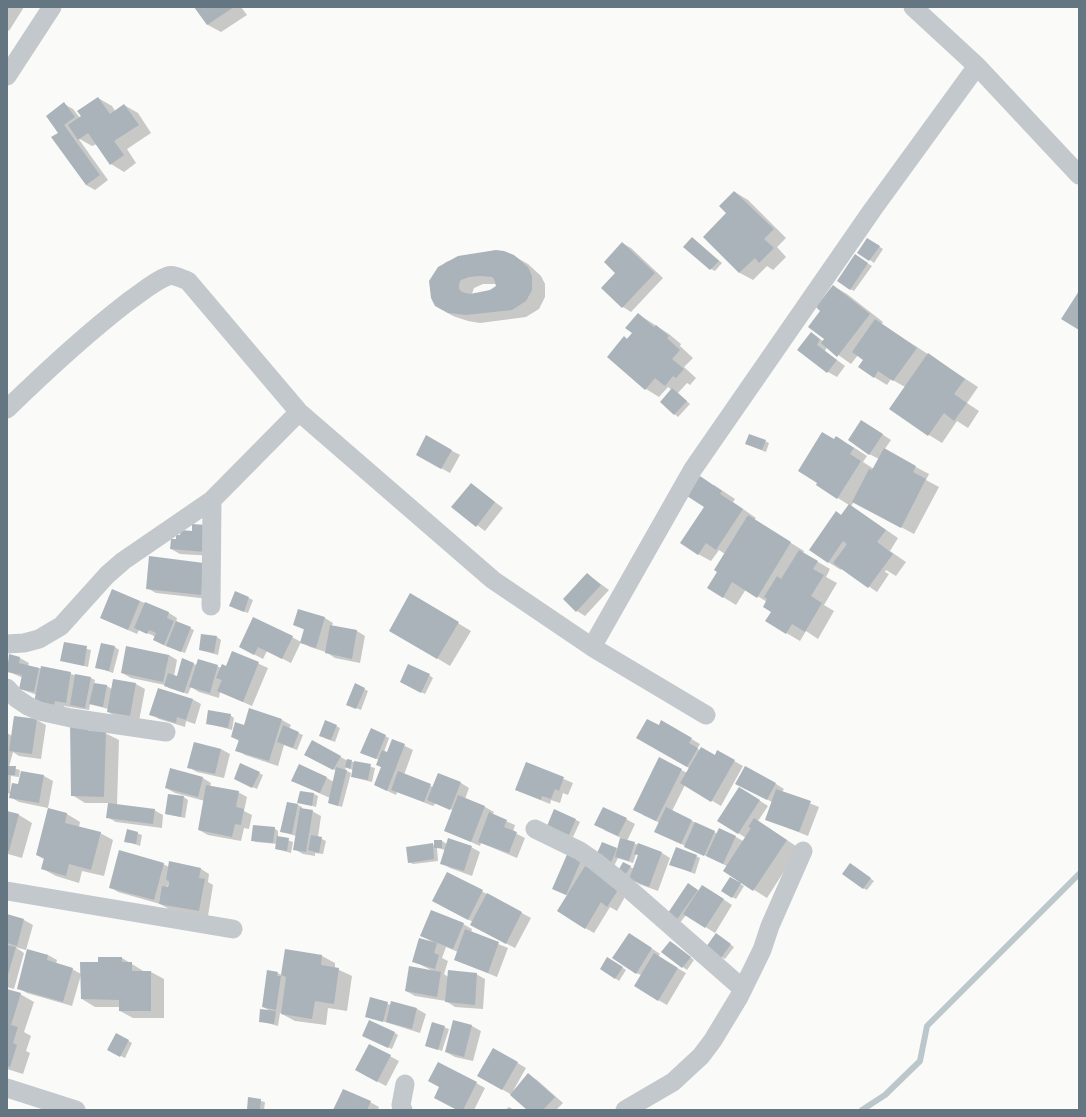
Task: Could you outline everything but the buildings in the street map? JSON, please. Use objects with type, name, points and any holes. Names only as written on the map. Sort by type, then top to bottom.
[{"type":"street","points":[[7,76],[52,7]]},
{"type":"street","points":[[912,7],[977,66],[1079,175]]},
{"type":"street","points":[[592,647],[693,469],[873,209],[977,66]]},
{"type":"street","points":[[7,408],[56,361],[113,313],[141,293],[169,276],[178,276],[188,281],[299,412],[493,580],[592,647],[706,715]]},
{"type":"street","points":[[7,644],[24,643],[39,639],[61,626],[123,561],[212,500],[299,412]]},
{"type":"street","points":[[211,606],[212,500]]},
{"type":"street","points":[[7,688],[16,698],[39,711],[71,718],[166,732]]},
{"type":"street","points":[[535,828],[580,851],[596,862],[621,882],[743,989]]},
{"type":"street","points":[[625,1110],[673,1082],[701,1056],[724,1023],[762,950],[770,926],[803,851]]},
{"type":"street","points":[[7,891],[233,929]]},
{"type":"street","points":[[403,1110],[401,1105],[405,1084]]},
{"type":"street","points":[[7,1088],[76,1110]]},
{"type":"waterway","points":[[862,1110],[885,1095],[920,1061],[927,1026],[1079,874]]}]
